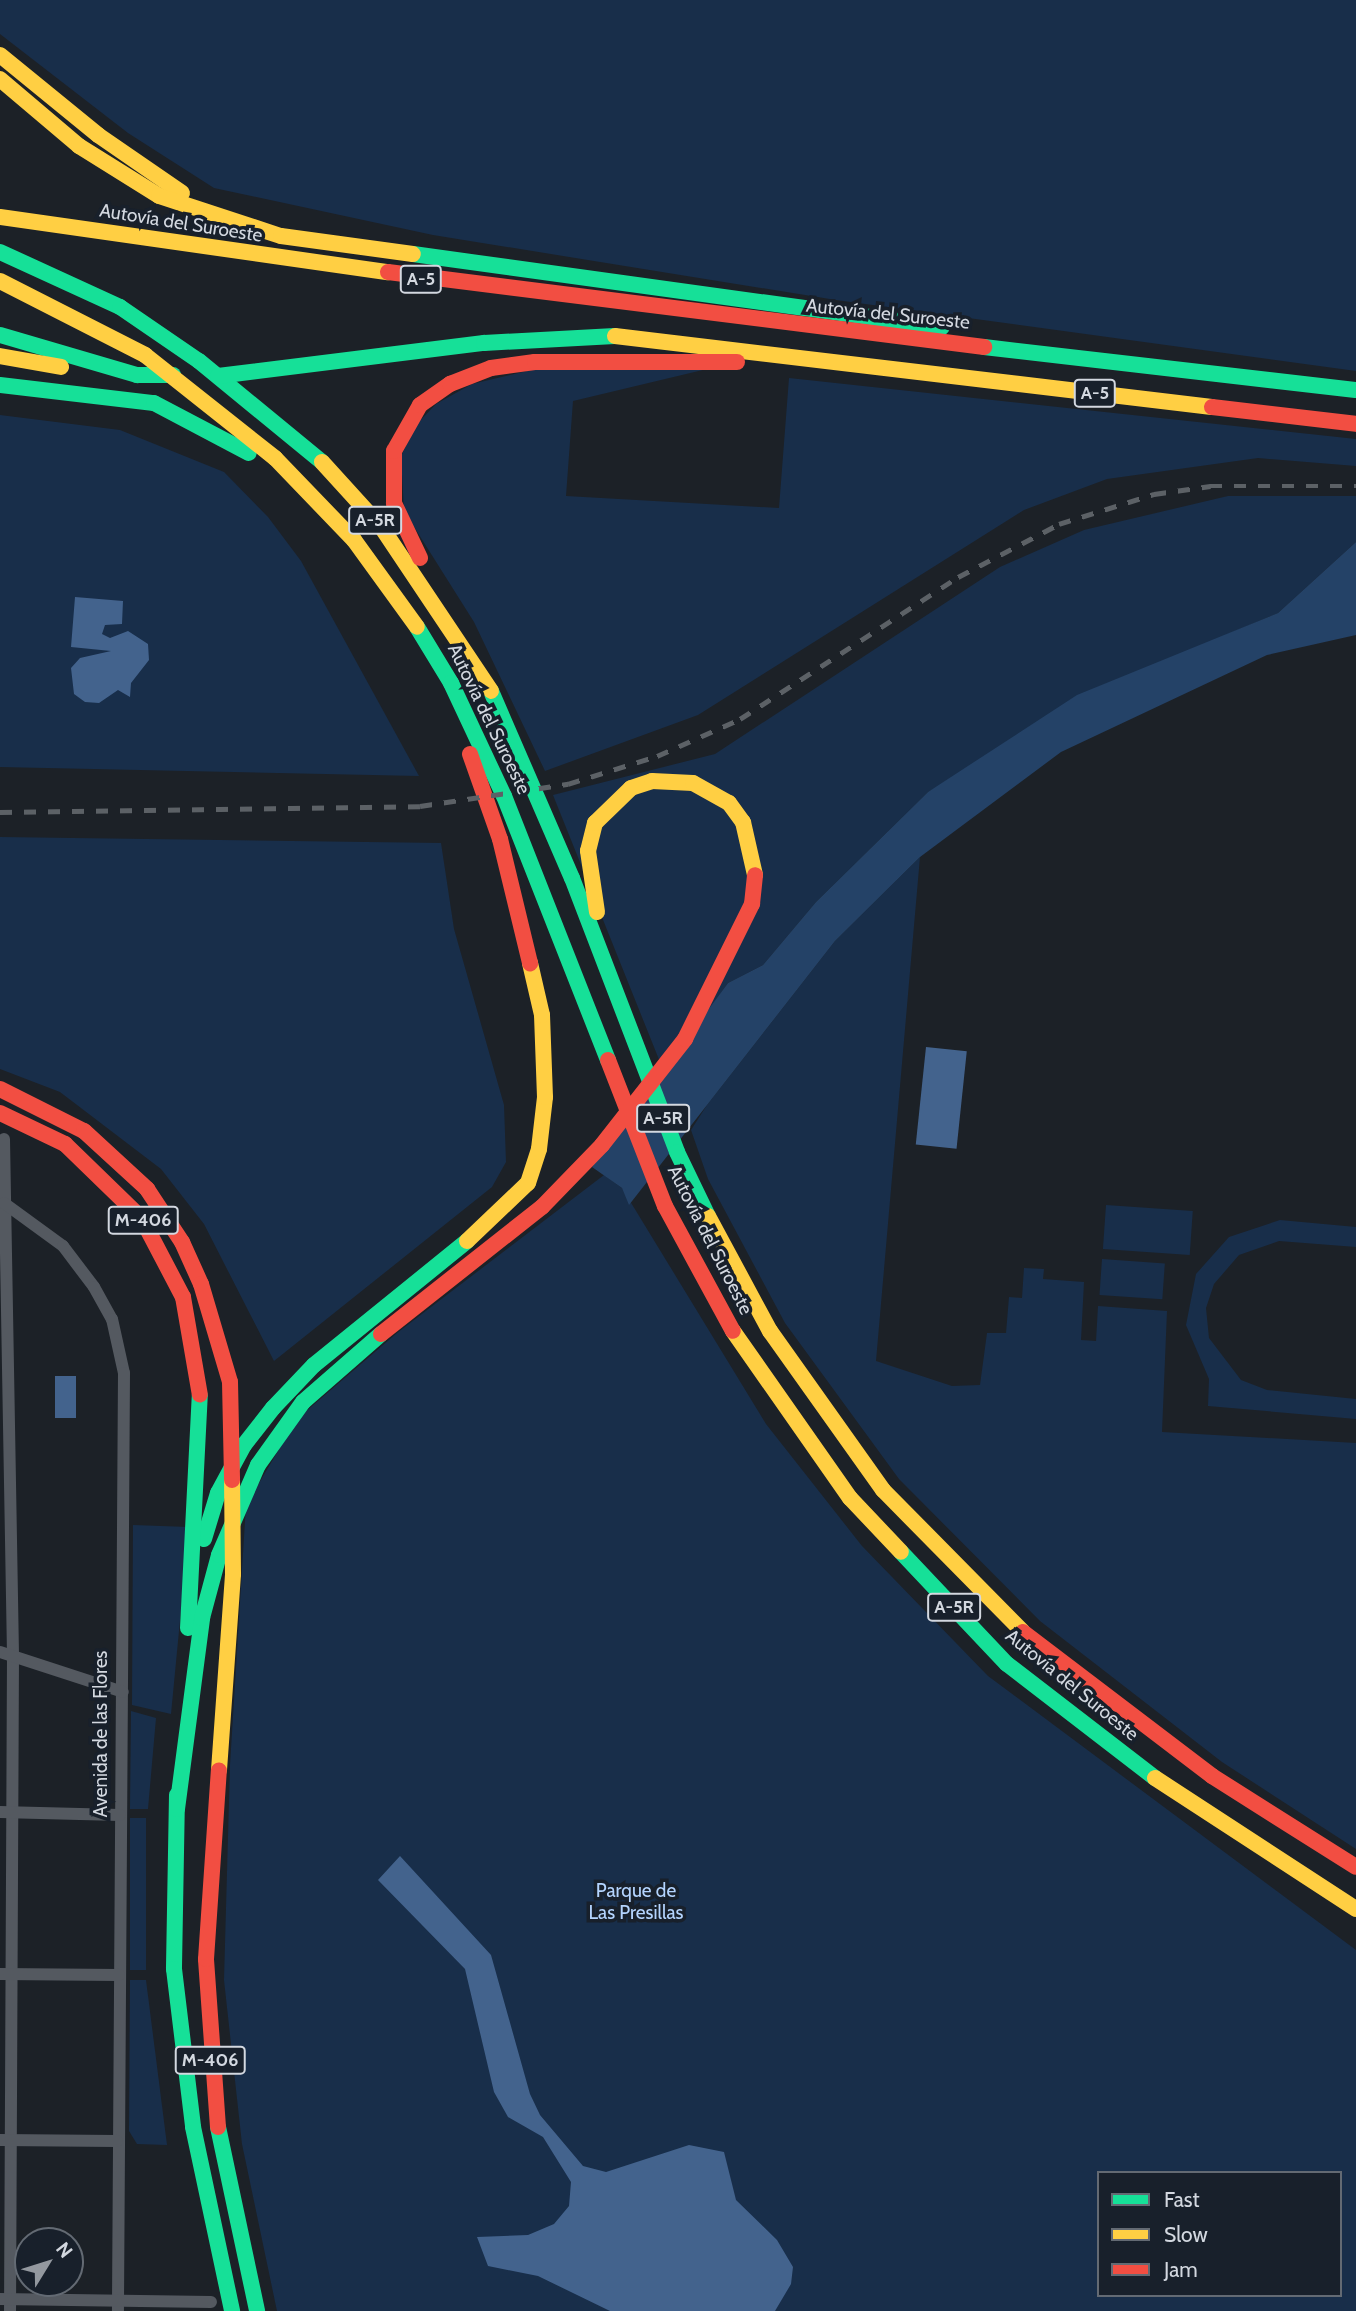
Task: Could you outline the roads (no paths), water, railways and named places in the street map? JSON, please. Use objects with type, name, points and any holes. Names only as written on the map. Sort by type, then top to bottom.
[{"type":"highway","points":[[0,55],[98,135],[178,191],[281,236]]},
{"type":"highway","points":[[0,79],[7,92],[79,146],[159,196],[281,236],[1165,357],[1234,374]]},
{"type":"highway","name":"Autovía del Suroeste","points":[[0,217],[565,298],[1356,390]]},
{"type":"highway","name":"Autovía del Suroeste","points":[[0,252],[120,307],[199,361],[244,394],[322,462],[382,528],[480,668],[489,685],[572,878],[692,1185],[770,1331],[820,1406],[883,1490],[956,1569],[1031,1640],[1201,1768],[1356,1867]]},
{"type":"highway","name":"Autovía del Suroeste","points":[[0,281],[145,355],[200,397],[318,500],[413,620],[451,683],[539,885],[611,1079],[665,1206],[740,1344],[850,1498],[1007,1664],[1164,1785],[1356,1909]]},
{"type":"highway","name":"A-5","points":[[0,334],[137,375],[244,376],[484,343],[619,337],[1356,424]]},
{"type":"highway","points":[[0,356],[137,375]]},
{"type":"highway","points":[[480,668],[471,638],[413,548],[394,503],[394,451],[420,405],[469,375],[535,362],[835,362]]},
{"type":"highway","points":[[0,385],[155,402],[197,421],[318,500]]},
{"type":"highway","points":[[193,1571],[218,1493],[244,1445],[273,1408],[314,1365],[500,1214],[528,1183],[540,1149],[545,1097],[542,1015],[500,839],[451,683]]},
{"type":"highway","points":[[177,1809],[202,1618],[219,1555],[258,1465],[303,1402],[334,1371],[542,1207],[602,1145],[685,1039],[743,931],[755,878],[752,844],[729,803],[693,783],[652,781],[631,788],[596,823],[588,850],[591,894],[630,1032]]},
{"type":"highway","name":"M-406","points":[[0,1089],[84,1131],[119,1159],[167,1217],[201,1284],[220,1338],[233,1422],[233,1574],[206,1959],[207,2022],[218,2125],[257,2311]]},
{"type":"highway","name":"M-406","points":[[0,1113],[65,1144],[116,1188],[142,1219],[179,1287],[201,1389],[193,1571],[172,1888],[181,2039],[193,2127],[232,2311]]},
{"type":"street","points":[[4,1139],[4,2140],[7,2303],[118,2305],[211,2302]]},
{"type":"street","name":"Avenida de las Flores","points":[[4,1203],[64,1246],[112,1319],[124,1373],[118,2305]]},
{"type":"street","points":[[6,1654],[123,1692]]},
{"type":"street","points":[[5,1812],[120,1815]]},
{"type":"street","points":[[4,1975],[119,1975]]},
{"type":"street","points":[[4,2140],[117,2141]]},
{"type":"railway","points":[[0,812],[420,806],[568,784],[657,756],[740,719],[958,577],[1059,524],[1154,494],[1210,486],[1356,486]]},
{"type":"park label","name":"Parque de Las Presillas","points":[[636,1902]]}]
